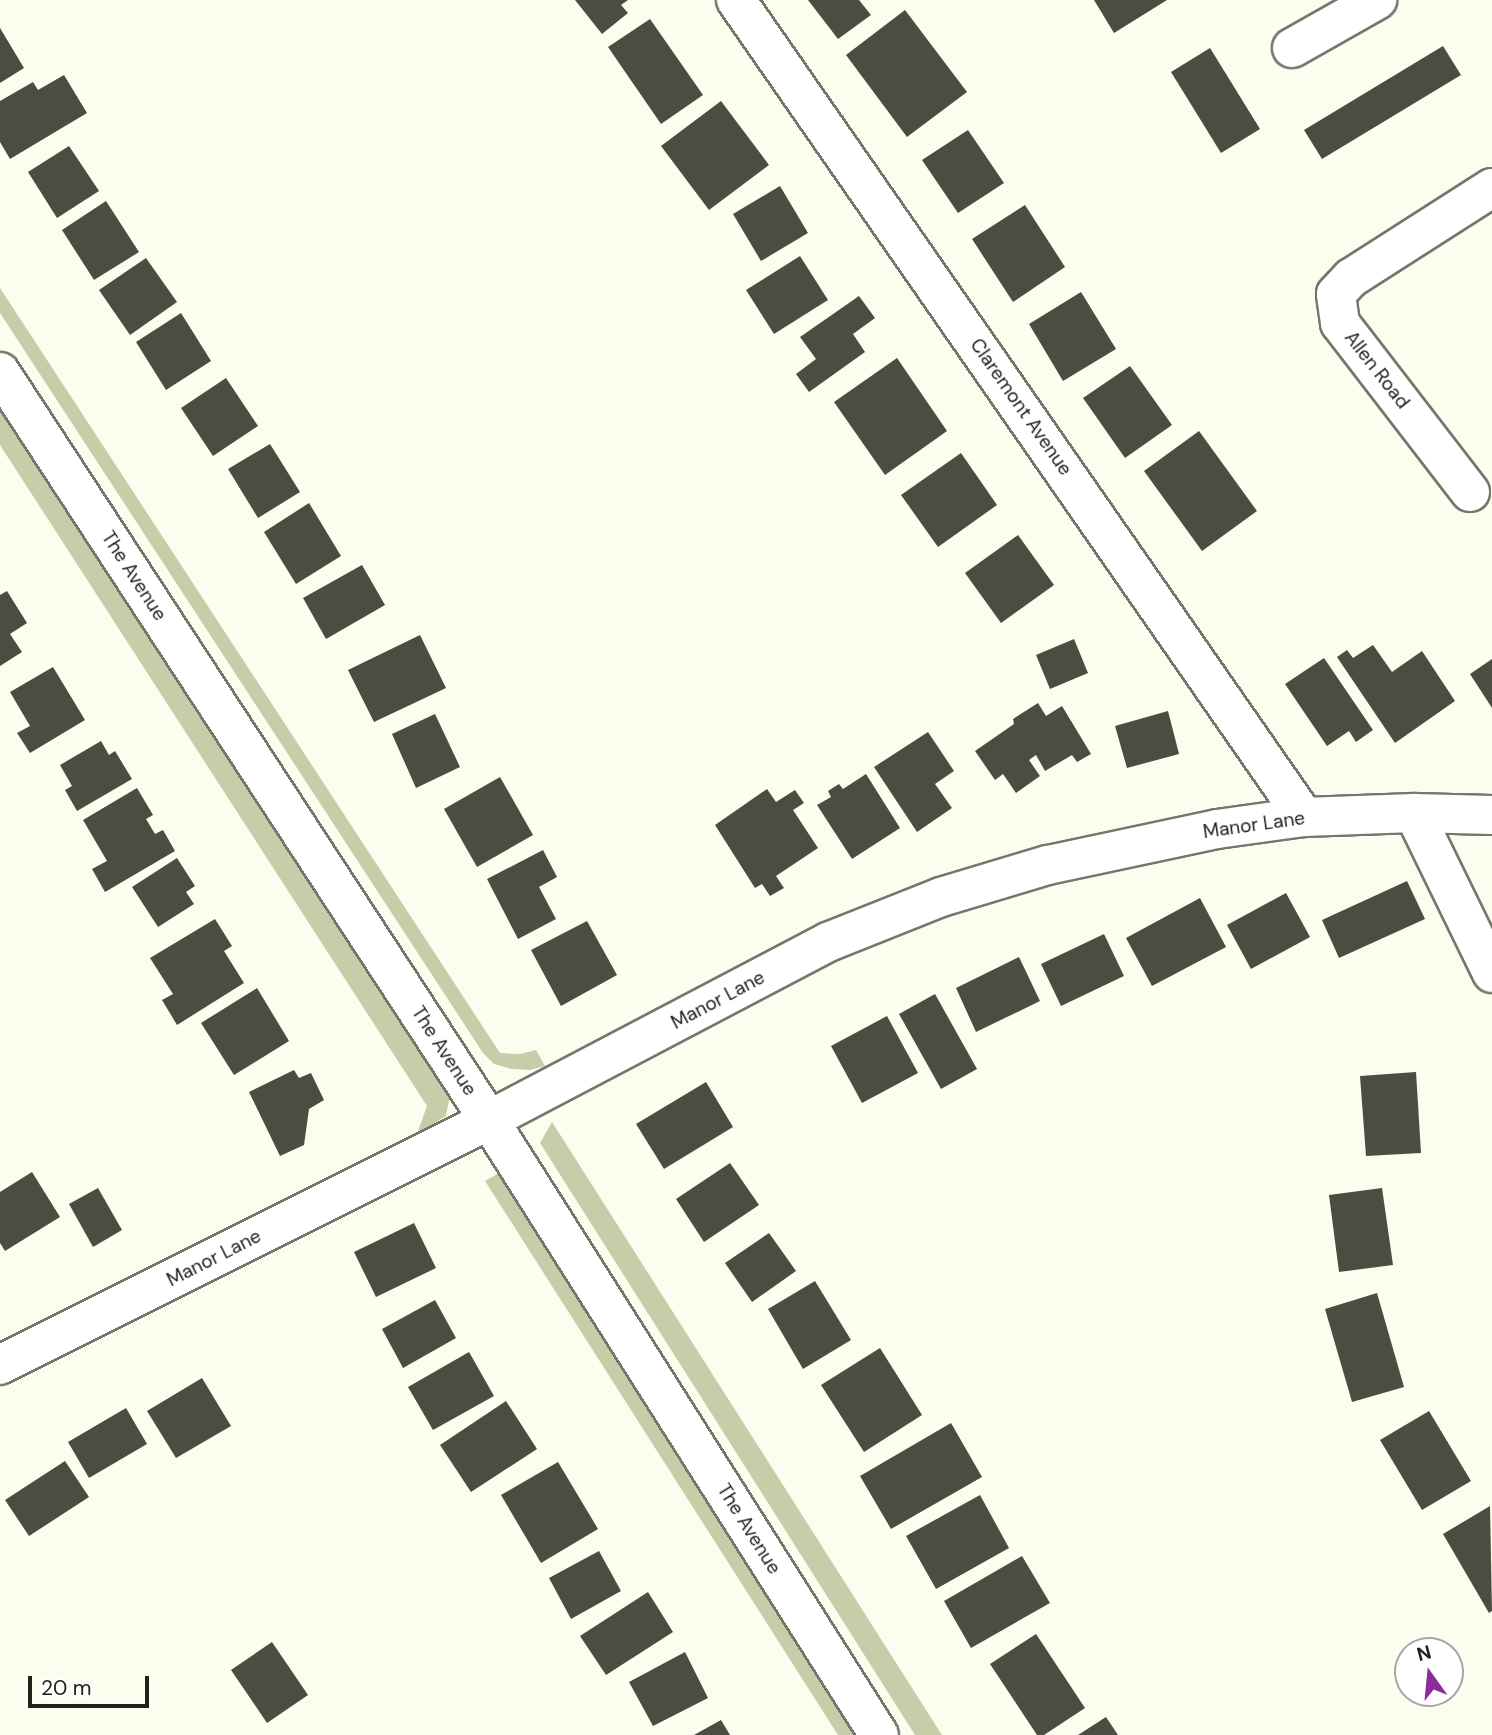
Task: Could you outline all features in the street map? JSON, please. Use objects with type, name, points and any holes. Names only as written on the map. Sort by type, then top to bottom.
[{"type":"street","name":"Claremont Avenue","points":[[736,0],[1304,817]]},
{"type":"street","points":[[1292,48],[1377,0]]},
{"type":"street","name":"Allen Road","points":[[1470,492],[1340,323],[1336,294],[1351,278],[1492,188]]},
{"type":"street","name":"The Avenue","points":[[0,372],[489,1120],[879,1735]]},
{"type":"street","name":"Manor Lane","points":[[0,1365],[489,1120],[828,942],[941,897],[1048,865],[1155,840],[1304,817],[1414,813],[1492,815]]},
{"type":"street","points":[[1414,813],[1492,974]]},
{"type":"green space","points":[[0,288],[500,1053],[520,1054],[536,1050],[545,1066],[530,1070],[512,1069],[494,1064],[483,1053],[0,313]]},
{"type":"green space","points":[[0,401],[450,1095],[446,1116],[417,1134],[427,1106],[0,445]]},
{"type":"green space","points":[[552,1122],[942,1735],[915,1735],[540,1143]]},
{"type":"green space","points":[[499,1173],[860,1735],[838,1735],[485,1181]]},
{"type":"building","points":[[575,0],[628,0],[621,5],[628,13],[602,34]]},
{"type":"building","points":[[808,0],[859,0],[871,15],[838,39]]},
{"type":"building","points":[[1094,0],[1167,0],[1114,33]]},
{"type":"building","points":[[905,10],[967,92],[907,137],[846,55]]},
{"type":"building","points":[[650,19],[703,95],[661,124],[608,47]]},
{"type":"building","points":[[0,28],[24,68],[0,83]]},
{"type":"building","points":[[1443,46],[1461,75],[1322,159],[1304,130]]},
{"type":"building","points":[[1210,48],[1260,129],[1221,153],[1171,72]]},
{"type":"building","points":[[64,75],[87,113],[10,159],[0,142],[0,101],[33,82],[38,90]]},
{"type":"building","points":[[721,101],[769,165],[709,210],[661,146]]},
{"type":"building","points":[[968,130],[1004,183],[958,213],[922,160]]},
{"type":"building","points":[[69,146],[99,191],[57,218],[28,172]]},
{"type":"building","points":[[780,186],[808,233],[761,261],[733,214]]},
{"type":"building","points":[[106,201],[139,252],[94,280],[62,230]]},
{"type":"building","points":[[1025,205],[1065,267],[1013,302],[972,239]]},
{"type":"building","points":[[800,256],[828,300],[774,334],[746,290]]},
{"type":"building","points":[[146,258],[177,302],[130,335],[99,290]]},
{"type":"building","points":[[1081,292],[1116,349],[1063,381],[1029,324]]},
{"type":"building","points":[[859,296],[875,318],[853,334],[865,352],[809,392],[796,374],[816,359],[800,337]]},
{"type":"building","points":[[181,313],[211,361],[166,390],[136,342]]},
{"type":"building","points":[[897,358],[947,431],[885,475],[834,402]]},
{"type":"building","points":[[1130,366],[1172,425],[1125,458],[1083,398]]},
{"type":"building","points":[[226,378],[258,426],[213,456],[181,408]]},
{"type":"building","points":[[1199,431],[1257,511],[1202,551],[1144,471]]},
{"type":"building","points":[[270,444],[300,492],[258,518],[228,469]]},
{"type":"building","points":[[961,453],[997,505],[938,547],[901,495]]},
{"type":"building","points":[[309,503],[341,556],[296,584],[264,532]]},
{"type":"building","points":[[1018,535],[1054,585],[1001,623],[965,573]]},
{"type":"building","points":[[362,565],[385,605],[326,639],[303,598]]},
{"type":"building","points":[[7,591],[27,623],[10,634],[22,652],[0,666],[0,595]]},
{"type":"building","points":[[420,635],[446,688],[374,722],[348,670]]},
{"type":"building","points":[[1074,639],[1088,673],[1050,689],[1036,655]]},
{"type":"building","points":[[1373,645],[1392,672],[1422,651],[1455,701],[1395,743],[1337,657],[1347,650],[1353,658]]},
{"type":"building","points":[[1324,658],[1373,730],[1356,742],[1349,731],[1327,746],[1285,684]]},
{"type":"building","points":[[1492,659],[1492,708],[1470,674]]},
{"type":"building","points":[[53,667],[85,720],[30,753],[17,733],[30,726],[10,692]]},
{"type":"building","points":[[1038,703],[1046,716],[1062,706],[1091,754],[1077,762],[1072,755],[1045,771],[1036,755],[1029,760],[1040,776],[1016,793],[1003,774],[995,780],[975,751],[1014,724],[1013,719]]},
{"type":"building","points":[[1168,711],[1179,754],[1127,768],[1115,726]]},
{"type":"building","points":[[435,714],[460,767],[416,788],[392,734]]},
{"type":"building","points":[[928,732],[954,771],[935,784],[952,808],[917,832],[874,767]]},
{"type":"building","points":[[101,741],[109,755],[115,751],[132,779],[77,811],[65,790],[72,786],[60,765]]},
{"type":"building","points":[[866,774],[900,828],[852,859],[817,805],[831,797],[828,791],[839,784],[843,789]]},
{"type":"building","points":[[500,777],[533,835],[477,867],[444,809]]},
{"type":"building","points":[[137,788],[153,815],[146,819],[155,834],[163,830],[175,851],[105,892],[92,869],[107,861],[83,820]]},
{"type":"building","points":[[767,789],[776,802],[795,790],[804,803],[793,810],[818,848],[776,876],[784,888],[770,896],[762,884],[755,888],[715,825]]},
{"type":"building","points":[[543,850],[557,877],[539,887],[556,919],[518,939],[487,879]]},
{"type":"building","points":[[177,858],[195,886],[186,892],[194,904],[158,927],[132,887]]},
{"type":"building","points":[[1407,881],[1425,919],[1339,958],[1322,920]]},
{"type":"building","points":[[1286,893],[1310,937],[1251,969],[1227,925]]},
{"type":"building","points":[[1200,898],[1226,947],[1152,986],[1126,938]]},
{"type":"building","points":[[215,919],[232,946],[224,951],[244,983],[177,1025],[162,1000],[173,994],[150,958]]},
{"type":"building","points":[[587,921],[617,975],[561,1006],[531,950]]},
{"type":"building","points":[[1104,934],[1124,976],[1061,1006],[1041,964]]},
{"type":"building","points":[[1019,957],[1040,1001],[976,1032],[956,988]]},
{"type":"building","points":[[257,988],[289,1041],[234,1075],[201,1023]]},
{"type":"building","points":[[935,994],[977,1069],[941,1089],[899,1014]]},
{"type":"building","points":[[887,1016],[918,1073],[862,1103],[831,1046]]},
{"type":"building","points":[[294,1070],[299,1078],[311,1073],[324,1100],[309,1109],[304,1145],[280,1156],[249,1092]]},
{"type":"building","points":[[1416,1072],[1421,1153],[1366,1156],[1360,1076]]},
{"type":"building","points":[[706,1082],[733,1127],[664,1169],[636,1124]]},
{"type":"building","points":[[730,1163],[759,1205],[704,1242],[676,1199]]},
{"type":"building","points":[[32,1172],[60,1217],[5,1251],[0,1243],[0,1192]]},
{"type":"building","points":[[98,1188],[122,1230],[93,1247],[69,1204]]},
{"type":"building","points":[[1382,1188],[1393,1265],[1339,1272],[1329,1195]]},
{"type":"building","points":[[414,1223],[436,1268],[376,1297],[354,1252]]},
{"type":"building","points":[[769,1233],[796,1271],[752,1302],[725,1263]]},
{"type":"building","points":[[815,1281],[851,1340],[803,1369],[768,1309]]},
{"type":"building","points":[[1377,1293],[1404,1387],[1352,1402],[1325,1309]]},
{"type":"building","points":[[435,1300],[456,1338],[403,1368],[382,1329]]},
{"type":"building","points":[[880,1348],[922,1415],[864,1452],[821,1385]]},
{"type":"building","points":[[469,1352],[494,1396],[433,1430],[408,1387]]},
{"type":"building","points":[[202,1378],[231,1426],[176,1458],[147,1411]]},
{"type":"building","points":[[506,1401],[537,1449],[471,1492],[440,1445]]},
{"type":"building","points":[[126,1408],[147,1444],[89,1478],[68,1442]]},
{"type":"building","points":[[1429,1411],[1471,1481],[1422,1510],[1380,1440]]},
{"type":"building","points":[[951,1423],[982,1477],[891,1529],[860,1476]]},
{"type":"building","points":[[65,1461],[89,1497],[29,1536],[5,1500]]},
{"type":"building","points":[[558,1462],[598,1529],[541,1563],[501,1495]]},
{"type":"building","points":[[980,1495],[1009,1548],[936,1589],[906,1536]]},
{"type":"building","points":[[1490,1506],[1492,1611],[1489,1613],[1443,1534]]},
{"type":"building","points":[[599,1551],[621,1591],[571,1619],[549,1578]]},
{"type":"building","points":[[1022,1556],[1050,1603],[971,1648],[944,1601]]},
{"type":"building","points":[[648,1592],[673,1632],[606,1675],[580,1636]]},
{"type":"building","points":[[1036,1634],[1085,1708],[1044,1735],[1037,1735],[990,1664]]},
{"type":"building","points":[[272,1642],[308,1695],[267,1723],[231,1670]]},
{"type":"building","points":[[685,1652],[708,1698],[653,1726],[629,1682]]},
{"type":"building","points":[[1106,1717],[1118,1735],[1078,1735]]},
{"type":"building","points":[[721,1720],[730,1735],[694,1735]]}]
